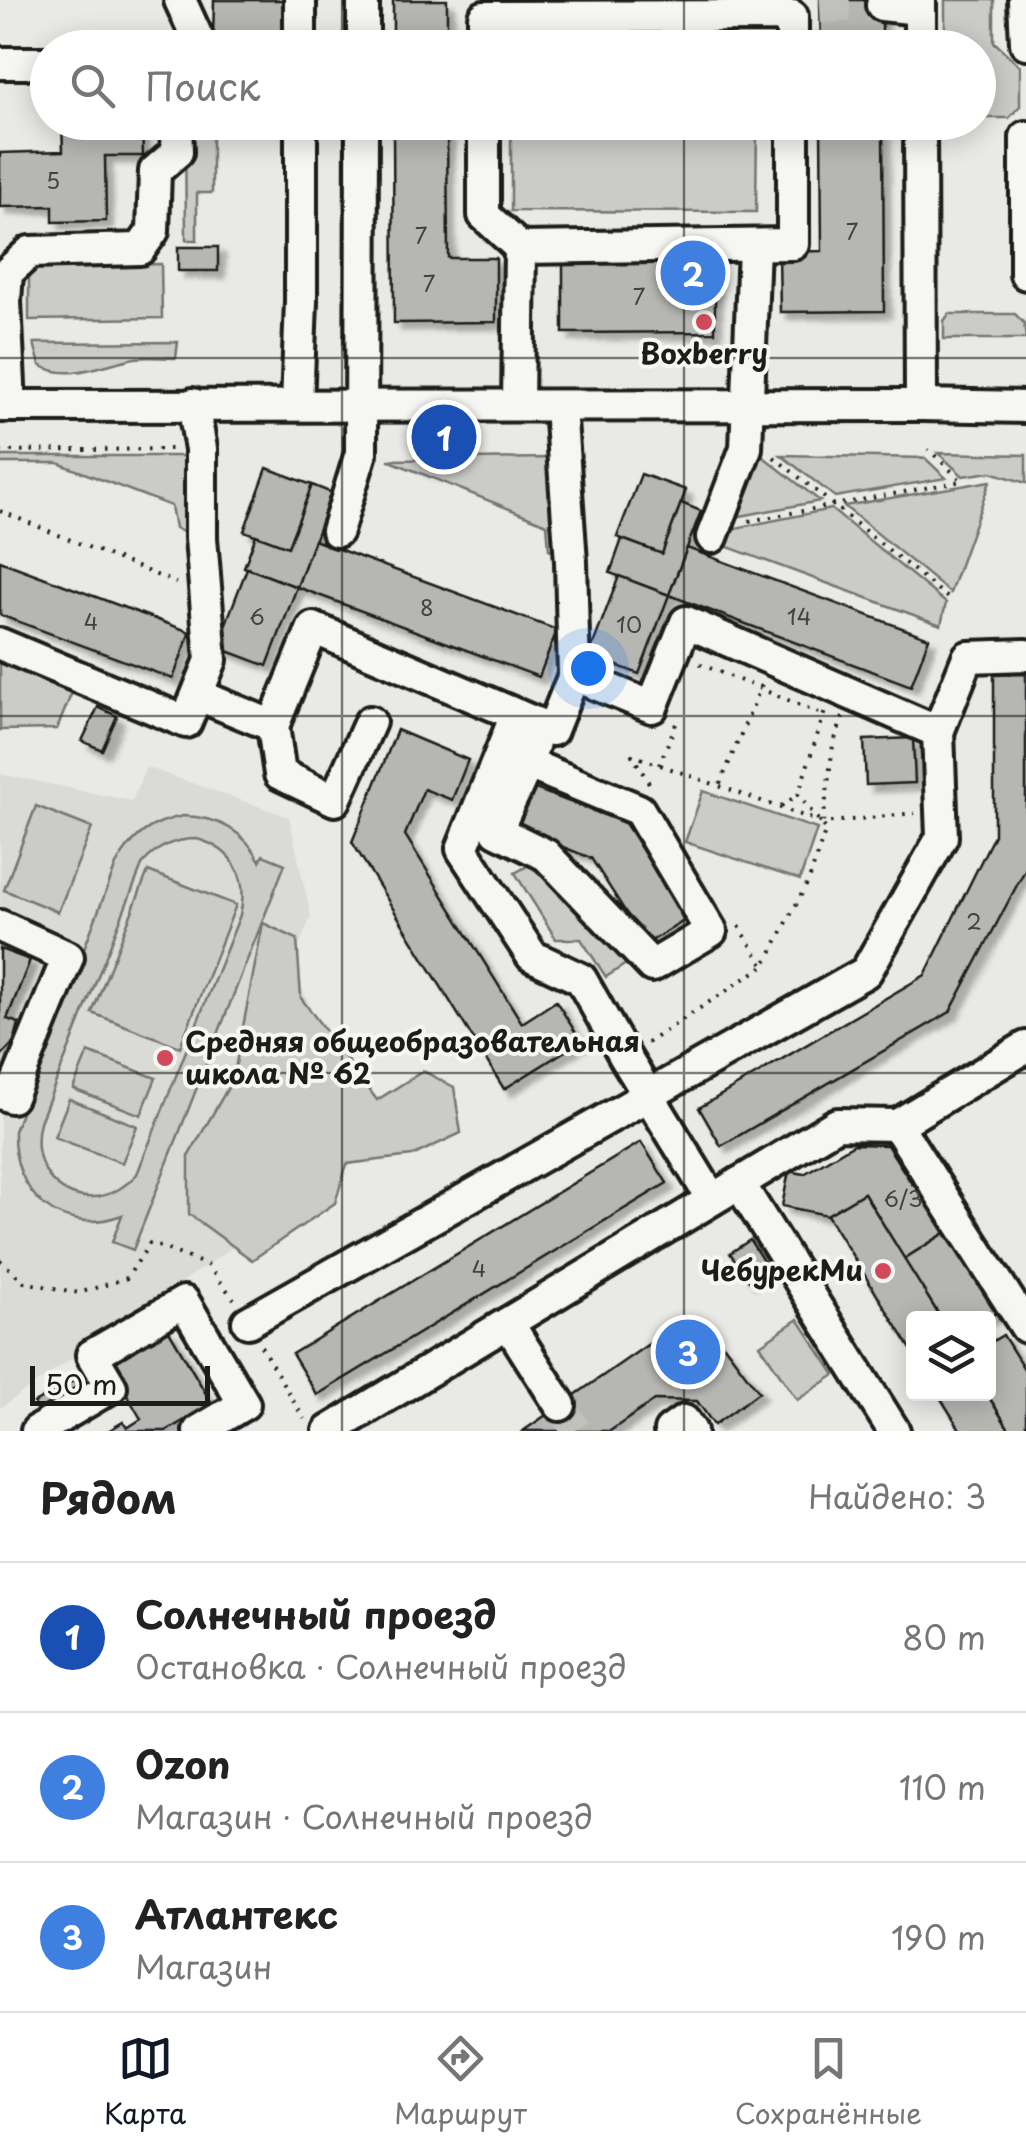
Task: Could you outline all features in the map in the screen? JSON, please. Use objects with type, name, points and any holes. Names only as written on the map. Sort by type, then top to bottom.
[{"type":"street","points":[[180,0],[194,30]]},
{"type":"street","points":[[300,0],[300,30]]},
{"type":"street","points":[[362,30],[363,0]]},
{"type":"street","points":[[1024,0],[1026,43]]},
{"type":"street","points":[[882,6],[920,4],[920,30]]},
{"type":"street","points":[[484,30],[484,18],[806,12],[799,30]]},
{"type":"street","points":[[0,63],[30,63]]},
{"type":"street","points":[[1026,137],[1026,274]]},
{"type":"street","points":[[177,140],[177,152],[155,171],[153,231],[140,249],[30,252],[8,273],[4,301],[5,406],[1026,408]]},
{"type":"street","points":[[297,405],[300,140]]},
{"type":"street","points":[[337,531],[360,453],[362,140]]},
{"type":"street","points":[[484,140],[484,216],[520,248],[793,244],[792,140]]},
{"type":"street","points":[[920,140],[920,405]]},
{"type":"street","points":[[713,533],[746,448],[754,246]]},
{"type":"street","points":[[518,405],[520,248]]},
{"type":"street","points":[[0,644],[186,722],[212,660],[202,538],[201,449],[193,404]]},
{"type":"street","points":[[370,722],[334,800],[280,774],[273,726],[313,628],[552,730],[574,675],[560,406]]},
{"type":"street","points":[[574,675],[652,707],[686,622],[772,660],[836,698],[938,732]]},
{"type":"street","points":[[248,1322],[866,972],[942,836],[938,732],[968,656],[1026,655]]},
{"type":"street","points":[[198,694],[273,726]]},
{"type":"street","points":[[526,763],[639,810],[710,931],[652,966],[546,856],[497,831],[526,763],[536,740],[527,719]]},
{"type":"street","points":[[527,719],[462,848],[532,956],[581,980],[624,1058],[712,1199]]},
{"type":"street","points":[[0,926],[68,957],[11,1097],[0,1093]]},
{"type":"street","points":[[329,1431],[837,1124],[898,1125],[1026,1047]]},
{"type":"street","points":[[898,1125],[1026,1327]]},
{"type":"street","points":[[738,1183],[894,1431]]},
{"type":"street","points":[[37,1431],[111,1388],[92,1355],[184,1302],[244,1404],[199,1431]]},
{"type":"street","points":[[508,1323],[560,1405]]},
{"type":"street","points":[[670,1431],[684,1421],[691,1431]]},
{"type":"path","points":[[762,448],[948,598]]},
{"type":"path","points":[[713,533],[962,481],[928,448]]},
{"type":"path","points":[[0,452],[201,449]]},
{"type":"path","points":[[0,511],[207,596]]},
{"type":"path","points":[[720,786],[772,660]]},
{"type":"path","points":[[700,664],[760,689],[836,698]]},
{"type":"path","points":[[779,807],[798,795],[836,698]]},
{"type":"path","points":[[823,823],[836,698]]},
{"type":"path","points":[[652,788],[632,756],[823,823],[941,811]]},
{"type":"path","points":[[624,1058],[764,966],[808,880],[826,828],[798,795]]},
{"type":"path","points":[[734,918],[764,966]]},
{"type":"shaded area","points":[[945,0],[994,0],[994,30],[945,30]]},
{"type":"shaded area","points":[[996,44],[1020,66],[1020,106],[1009,118],[996,118]]},
{"type":"shaded area","points":[[185,140],[212,140],[212,193],[197,193],[197,240],[186,240]]},
{"type":"shaded area","points":[[511,140],[757,140],[756,212],[511,211]]},
{"type":"shaded area","points":[[161,264],[162,318],[29,320],[29,265]]},
{"type":"shaded area","points":[[949,314],[1015,314],[1024,323],[1026,339],[944,339],[944,321]]},
{"type":"shaded area","points":[[178,342],[176,358],[135,358],[75,372],[40,365],[34,343]]},
{"type":"shaded area","points":[[938,453],[1026,455],[1026,483],[991,472],[963,476]]},
{"type":"shaded area","points":[[761,455],[820,501],[735,517]]},
{"type":"shaded area","points":[[781,455],[925,458],[946,478],[835,497]]},
{"type":"shaded area","points":[[2,456],[188,456],[190,527],[183,532],[175,528],[171,506],[58,463],[0,463]]},
{"type":"shaded area","points":[[551,458],[564,554],[549,549],[547,524],[388,460]]},
{"type":"shaded area","points":[[990,481],[950,593],[844,506]]},
{"type":"shaded area","points":[[831,509],[946,603],[941,625],[717,543],[726,530]]},
{"type":"shaded area","points":[[0,655],[75,685],[57,729],[0,730]]},
{"type":"shaded area","name":"Средняя общеобразовательная школа № 62","points":[[146,767],[289,817],[311,917],[292,962],[369,1153],[0,1408],[0,774],[132,801]]},
{"type":"shaded area","points":[[703,791],[817,829],[800,880],[685,842]]},
{"type":"shaded area","points":[[36,806],[92,828],[58,912],[4,890]]},
{"type":"shaded area","points":[[195,817],[218,823],[238,833],[260,861],[263,855],[285,864],[133,1250],[112,1242],[122,1215],[99,1221],[79,1220],[44,1205],[21,1174],[14,1131],[116,865],[144,832],[172,819]],"holes":[[[197,839],[210,844],[236,867],[242,889],[240,915],[137,1174],[119,1189],[101,1196],[82,1197],[66,1191],[42,1165],[38,1145],[40,1122],[143,863],[161,848],[181,840]]]},
{"type":"shaded area","points":[[529,865],[602,923],[629,962],[606,977],[581,939],[556,939],[515,873]]},
{"type":"shaded area","points":[[148,871],[236,905],[180,1047],[92,1013]]},
{"type":"shaded area","points":[[263,923],[297,939],[301,998],[377,1100],[423,1071],[454,1087],[461,1133],[412,1156],[347,1164],[335,1203],[252,1260],[189,1214],[189,1155],[233,1079]]},
{"type":"shaded area","points":[[88,1052],[156,1078],[141,1115],[73,1089]]},
{"type":"shaded area","points":[[69,1099],[137,1126],[122,1163],[54,1137]]},
{"type":"shaded area","points":[[798,1319],[835,1375],[797,1400],[760,1345]]},
{"type":"building","points":[[214,0],[292,0],[291,30],[213,30]]},
{"type":"building","points":[[393,0],[447,0],[447,30],[393,30]]},
{"type":"building","points":[[820,0],[882,0],[882,30],[821,30]]},
{"type":"building","points":[[63,140],[143,140],[143,156],[105,156],[106,221],[53,222],[53,206],[0,207],[0,153],[63,151]]},
{"type":"building","points":[[393,140],[447,140],[448,258],[496,258],[496,322],[394,323]]},
{"type":"building","points":[[821,140],[883,140],[884,311],[780,312],[779,252],[822,251]]},
{"type":"building","points":[[178,247],[218,247],[218,271],[178,271]]},
{"type":"building","points":[[563,262],[715,262],[715,332],[563,333]]},
{"type":"building","points":[[267,468],[312,485],[288,547],[244,531]]},
{"type":"building","points":[[641,474],[686,490],[662,554],[617,537]]},
{"type":"building","points":[[312,485],[332,493],[297,587],[244,567],[256,535],[288,547]]},
{"type":"building","points":[[681,503],[701,511],[669,595],[610,573],[622,539],[662,554]]},
{"type":"building","points":[[314,540],[557,630],[539,677],[297,587]]},
{"type":"building","points":[[687,548],[929,638],[911,686],[669,595]]},
{"type":"building","points":[[0,561],[190,632],[173,679],[0,615]]},
{"type":"building","points":[[247,568],[297,587],[267,666],[217,647]]},
{"type":"building","points":[[619,576],[669,595],[639,674],[589,655]]},
{"type":"building","points":[[1026,674],[1026,868],[950,1012],[721,1146],[699,1108],[925,975],[994,835],[994,675]]},
{"type":"building","points":[[98,707],[117,716],[102,750],[82,741]]},
{"type":"building","points":[[397,730],[468,760],[452,800],[424,789],[405,835],[522,1023],[556,1001],[581,1041],[504,1089],[352,842]]},
{"type":"building","points":[[913,738],[915,783],[866,785],[864,740]]},
{"type":"building","points":[[525,785],[625,823],[687,919],[646,944],[591,858],[507,825]]},
{"type":"building","points":[[0,949],[30,960],[7,1019],[19,1023],[14,1042],[0,1057]]},
{"type":"building","points":[[641,1142],[667,1183],[317,1395],[292,1354]]},
{"type":"building","points":[[854,1144],[887,1145],[912,1184],[924,1177],[956,1226],[904,1259],[864,1193],[827,1215],[782,1206],[789,1171],[804,1174]]},
{"type":"building","points":[[864,1193],[937,1311],[906,1311],[906,1341],[827,1215]]},
{"type":"building","points":[[950,1230],[1000,1311],[937,1311],[904,1259]]},
{"type":"building","points":[[750,1240],[768,1269],[749,1281],[730,1253]]},
{"type":"building","points":[[168,1329],[212,1404],[166,1431],[108,1431],[123,1422],[127,1428],[141,1419],[109,1363]]},
{"type":"building","points":[[1003,1335],[1026,1372],[1026,1431],[1010,1431],[991,1401],[996,1401],[996,1339]]},
{"type":"building","points":[[653,1341],[724,1345],[759,1392],[714,1425],[697,1401],[655,1400],[610,1431],[523,1431]]},
{"type":"building","points":[[75,1380],[86,1401],[45,1423],[34,1403]]},
{"type":"building","points":[[942,1401],[991,1401],[1010,1431],[961,1431]]},
{"type":"tunnel","points":[[820,8],[882,5]]},
{"type":"tunnel","points":[[560,1405],[577,1431]]},
{"type":"place","name":"Ozon","points":[[693,273]]},
{"type":"place","name":"Boxberry","points":[[704,322]]},
{"type":"place","name":"Солнечный проезд","points":[[444,437]]},
{"type":"place","name":"Средняя общеобразовательная школа № 62","points":[[165,1058]]},
{"type":"place","name":"ЧебурекМи","points":[[883,1271]]},
{"type":"place","name":"Атлантекс","points":[[688,1352]]}]
